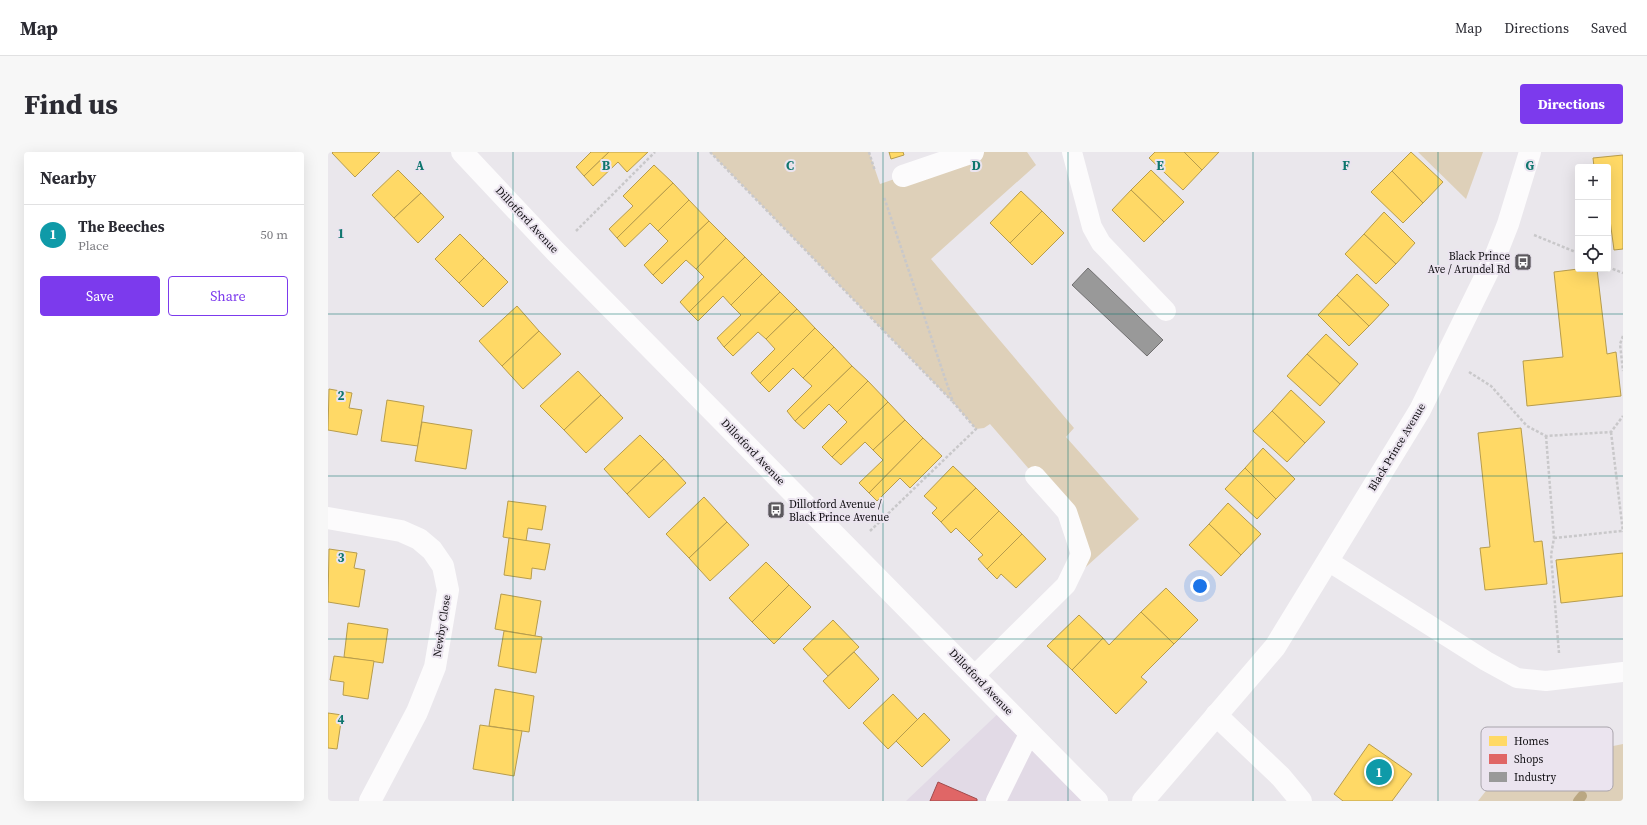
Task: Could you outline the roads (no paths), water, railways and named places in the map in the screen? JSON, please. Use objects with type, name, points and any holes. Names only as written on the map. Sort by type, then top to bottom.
[{"type":"street","name":"Dillotford Avenue","points":[[462,152],[556,251],[850,551],[975,675],[1097,801]]},
{"type":"street","points":[[903,176],[973,152]]},
{"type":"street","name":"Black Prince Avenue","points":[[1143,801],[1275,647],[1420,410],[1495,257],[1508,224],[1530,152]]},
{"type":"street","name":"Newby Close","points":[[328,518],[401,531],[418,539],[432,550],[443,566],[448,590],[435,667],[417,712],[370,801]]},
{"type":"street","points":[[1216,715],[1281,777],[1301,801]]},
{"type":"lane","points":[[1072,152],[1092,227],[1101,244],[1166,311]]},
{"type":"lane","points":[[975,675],[1066,585],[1081,554],[1067,512],[1036,476]]},
{"type":"lane","points":[[1328,561],[1486,661],[1517,678],[1546,681],[1623,672]]},
{"type":"lane","points":[[996,801],[1030,732]]},
{"type":"waterway","points":[[1578,801],[1582,796]]},
{"type":"place","name":"Black Prince Ave / Arundel Rd","points":[[1523,262]]},
{"type":"place","name":"Dillotford Avenue / Black Prince Avenue","points":[[776,510]]},
{"type":"place","name":"The Beeches","points":[[1379,772]]}]
